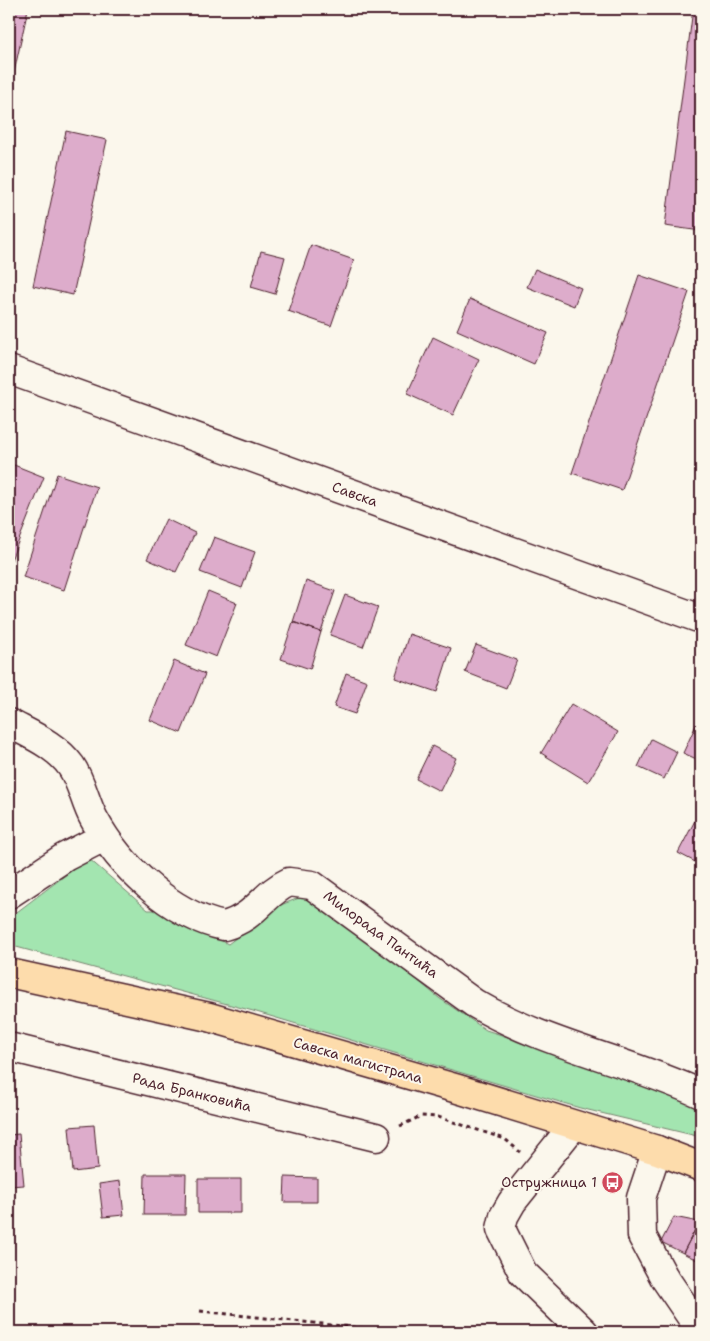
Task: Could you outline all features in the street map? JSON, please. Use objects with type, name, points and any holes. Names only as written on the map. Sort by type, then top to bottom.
[{"type":"main road","name":"Савска магистрала","points":[[9,973],[209,1017],[458,1089],[573,1126],[657,1150],[701,1167]]},
{"type":"street","name":"Савска","points":[[9,370],[701,619]]},
{"type":"street","name":"Милорада Пантића","points":[[9,723],[53,747],[72,767],[92,817],[104,837],[133,870],[158,893],[190,914],[224,926],[238,922],[255,911],[267,896],[289,882],[316,886],[474,1003],[495,1015],[554,1039],[656,1074],[701,1094]]},
{"type":"street","points":[[9,894],[66,857],[104,837]]},
{"type":"street","name":"Рада Бранковића","points":[[9,1048],[376,1137]]},
{"type":"street","points":[[573,1126],[512,1202],[504,1216],[501,1229],[523,1273],[584,1332]]},
{"type":"street","points":[[657,1150],[641,1198],[642,1236],[664,1277],[701,1331]]},
{"type":"path","points":[[376,1137],[421,1116],[438,1117],[505,1139],[536,1170]]},
{"type":"path","points":[[200,1311],[398,1332]]},
{"type":"green space","points":[[88,858],[148,910],[163,910],[228,944],[278,906],[312,893],[439,998],[486,1030],[573,1058],[695,1106],[701,1116],[701,1137],[580,1108],[253,1011],[9,945],[9,918]]},
{"type":"building","points":[[9,9],[28,9],[9,95]]},
{"type":"building","points":[[693,9],[701,9],[701,231],[665,226]]},
{"type":"building","points":[[66,131],[107,140],[73,295],[33,286]]},
{"type":"building","points":[[311,245],[354,260],[331,326],[288,311]]},
{"type":"building","points":[[261,251],[285,257],[275,294],[251,287]]},
{"type":"building","points":[[535,269],[581,288],[574,306],[527,287]]},
{"type":"building","points":[[639,275],[689,292],[622,490],[572,473]]},
{"type":"building","points":[[470,299],[548,333],[534,364],[457,330]]},
{"type":"building","points":[[433,337],[479,359],[453,415],[407,394]]},
{"type":"building","points":[[9,463],[44,477],[9,565]]},
{"type":"building","points":[[57,474],[97,487],[64,590],[23,577]]},
{"type":"building","points":[[166,519],[195,533],[176,572],[147,559]]},
{"type":"building","points":[[214,537],[255,552],[242,588],[200,572]]},
{"type":"building","points":[[306,581],[335,591],[321,632],[293,622]]},
{"type":"building","points":[[208,591],[237,603],[216,657],[186,645]]},
{"type":"building","points":[[345,595],[378,607],[363,647],[330,635]]},
{"type":"building","points":[[293,622],[321,632],[310,669],[281,659]]},
{"type":"building","points":[[409,634],[451,648],[437,692],[395,678]]},
{"type":"building","points":[[476,645],[517,660],[506,688],[465,672]]},
{"type":"building","points":[[174,661],[205,674],[181,733],[150,720]]},
{"type":"building","points":[[346,673],[367,681],[355,714],[334,707]]},
{"type":"building","points":[[571,704],[618,732],[588,782],[541,753]]},
{"type":"building","points":[[696,725],[701,727],[701,761],[683,753]]},
{"type":"building","points":[[651,739],[677,752],[664,779],[638,767]]},
{"type":"building","points":[[432,746],[456,758],[440,791],[416,779]]},
{"type":"building","points":[[701,811],[701,865],[678,853]]},
{"type":"building","points":[[94,1125],[98,1169],[73,1172],[69,1127]]},
{"type":"building","points":[[19,1134],[24,1185],[9,1186],[9,1135]]},
{"type":"building","points":[[145,1174],[186,1174],[185,1215],[144,1215]]},
{"type":"building","points":[[285,1177],[317,1178],[317,1202],[284,1202]]},
{"type":"building","points":[[198,1179],[241,1179],[241,1213],[198,1213]]},
{"type":"building","points":[[120,1181],[124,1215],[103,1217],[99,1184]]},
{"type":"building","points":[[674,1217],[699,1222],[683,1253],[661,1242]]},
{"type":"building","points":[[696,1228],[701,1231],[701,1262],[683,1253]]},
{"type":"place","name":"Остружница 1","points":[[613,1182]]}]
